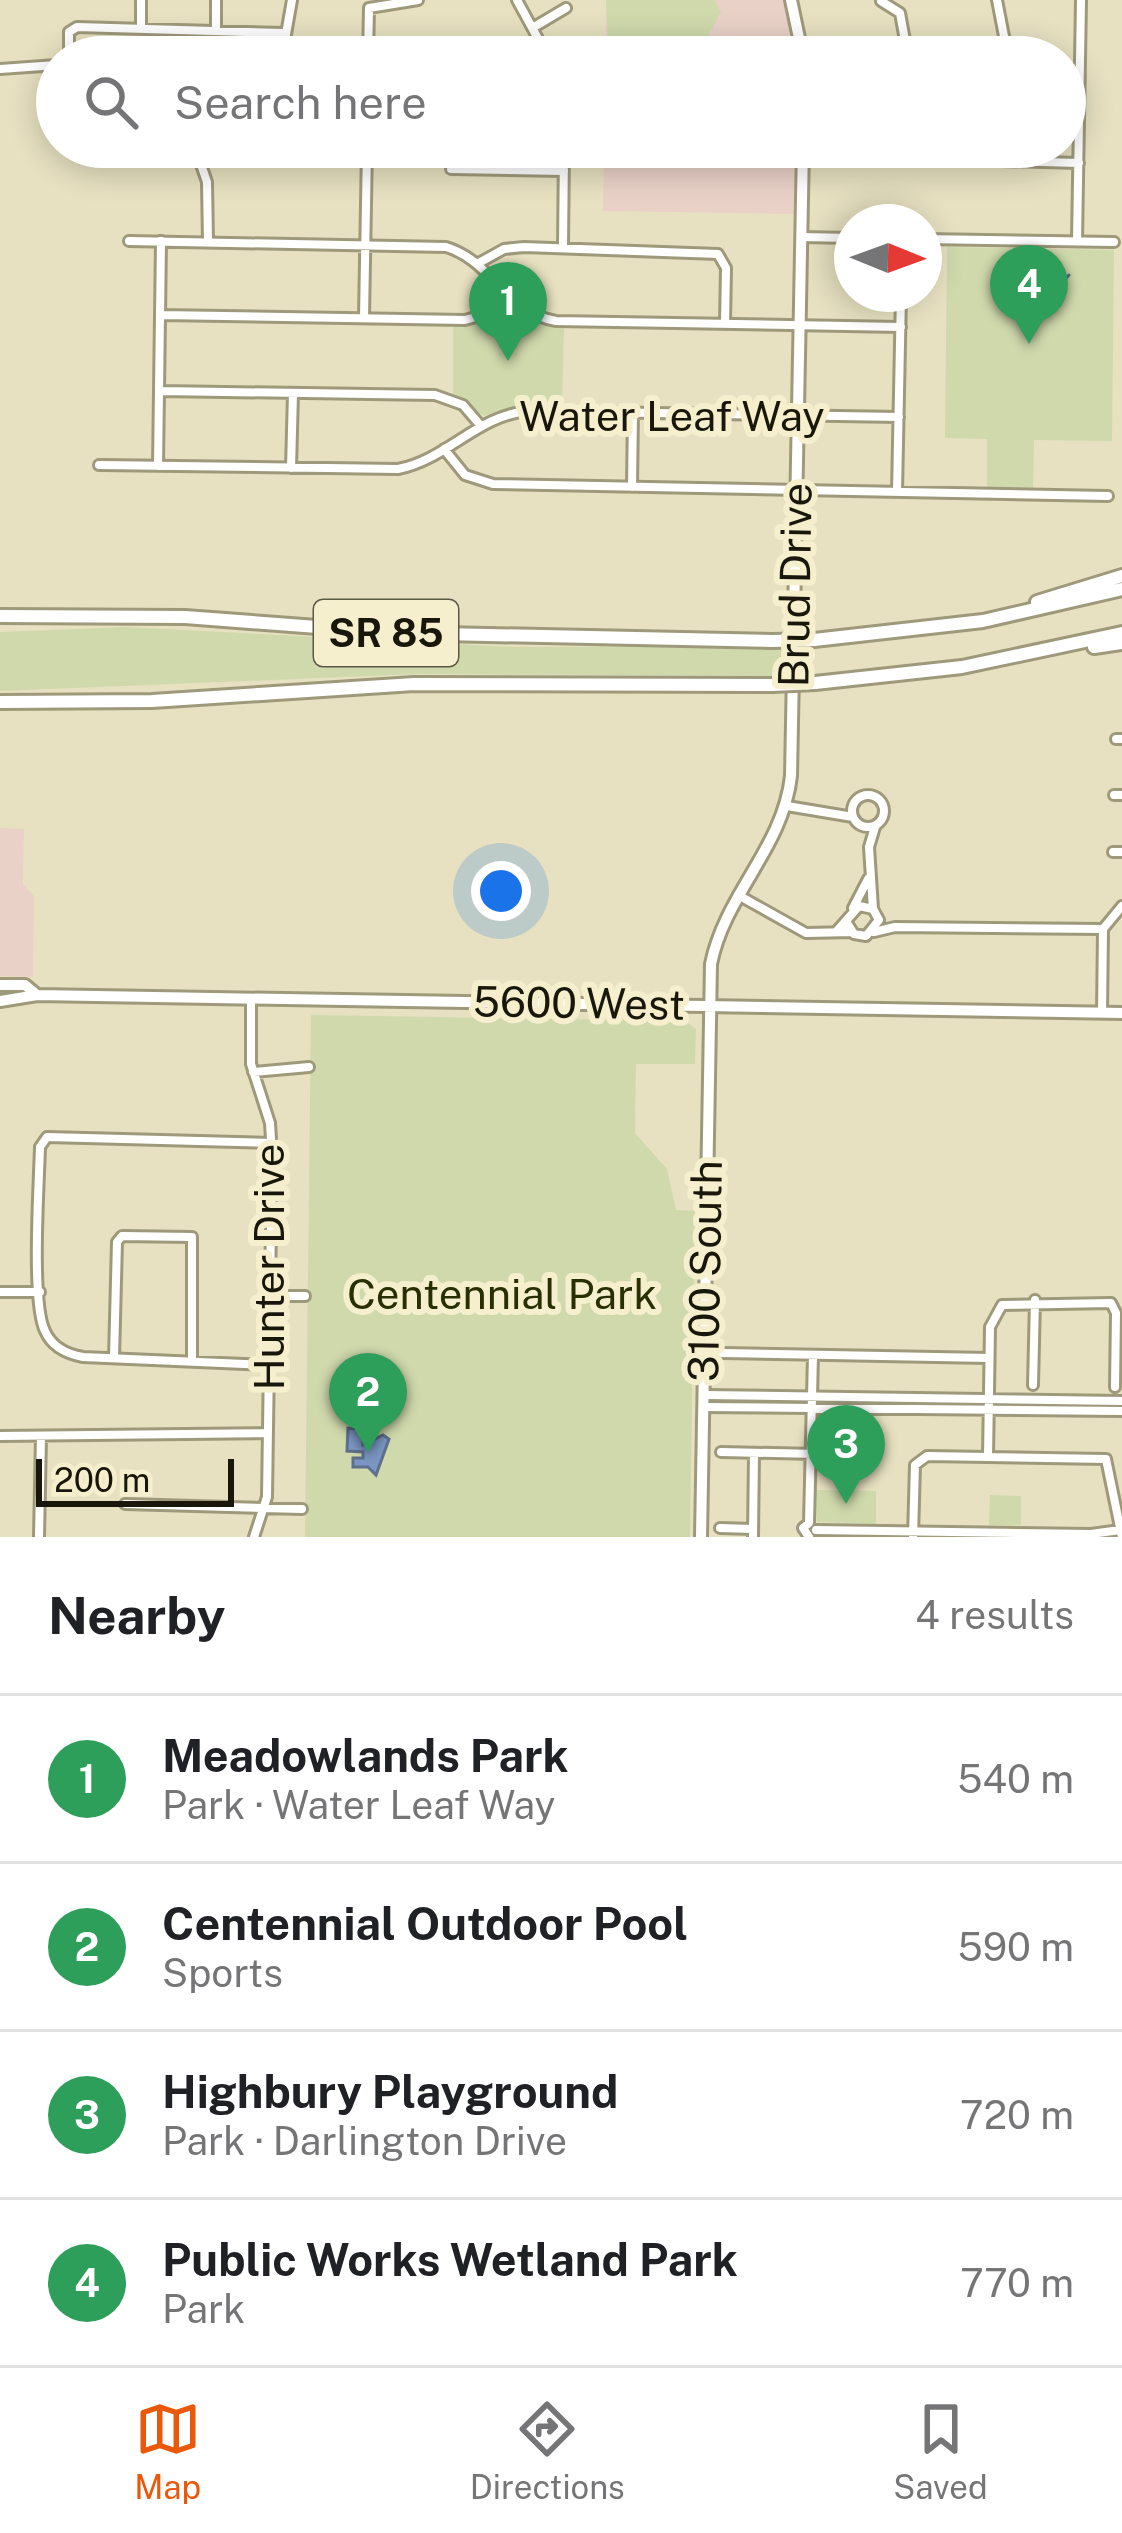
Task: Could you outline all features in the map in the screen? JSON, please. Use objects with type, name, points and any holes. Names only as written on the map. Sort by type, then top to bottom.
[{"type":"highway","points":[[850,638],[1008,609],[1122,576]]},
{"type":"highway","name":"SR 85","points":[[0,617],[124,615],[397,633],[814,640],[982,621],[1122,589]]},
{"type":"highway","points":[[0,617],[124,615]]},
{"type":"highway","name":"SR 85","points":[[0,705],[389,685],[815,683],[1045,652],[1122,633]]},
{"type":"highway","points":[[1045,652],[1122,643]]},
{"type":"main road","points":[[791,0],[799,36]]},
{"type":"main road","name":"Brud Drive","points":[[708,1005],[713,954],[737,894],[772,843],[787,806],[793,743],[803,168]]},
{"type":"main road","name":"5600 West","points":[[0,985],[25,985],[37,995]]},
{"type":"main road","name":"5600 West","points":[[0,1001],[37,995],[1122,1013]]},
{"type":"main road","name":"3100 South","points":[[701,1537],[708,1005]]},
{"type":"street","points":[[141,0],[141,28]]},
{"type":"street","points":[[216,0],[216,29]]},
{"type":"street","points":[[72,36],[73,28],[283,34],[292,0]]},
{"type":"street","points":[[368,36],[369,8],[418,0]]},
{"type":"street","points":[[517,0],[538,36]]},
{"type":"street","points":[[998,0],[1004,36]]},
{"type":"street","points":[[1081,0],[1081,36]]},
{"type":"street","points":[[881,1],[900,13],[904,36]]},
{"type":"street","points":[[534,27],[566,8]]},
{"type":"street","points":[[0,70],[36,67]]},
{"type":"street","points":[[203,168],[208,182],[208,242]]},
{"type":"street","points":[[364,318],[367,168]]},
{"type":"street","points":[[1077,241],[1079,168]]},
{"type":"street","points":[[451,169],[564,171],[562,247]]},
{"type":"street","points":[[801,237],[834,238]]},
{"type":"street","points":[[942,239],[1114,242]]},
{"type":"street","points":[[129,241],[440,245],[477,264],[530,314],[556,321],[901,327]]},
{"type":"street","points":[[158,466],[161,241]]},
{"type":"street","points":[[477,264],[504,249],[718,254],[726,268],[725,324]]},
{"type":"street","points":[[160,315],[465,320],[483,315],[508,297]]},
{"type":"street","points":[[897,492],[901,312]]},
{"type":"street","points":[[160,391],[441,396],[468,409],[481,426]]},
{"type":"street","points":[[291,468],[292,393]]},
{"type":"street","name":"Water Leaf Way","points":[[99,465],[398,469],[516,412],[899,417]]},
{"type":"street","points":[[632,487],[633,412]]},
{"type":"street","points":[[444,449],[465,475],[483,482],[1108,496]]},
{"type":"street","points":[[835,811],[854,805],[863,796],[878,800],[884,812],[869,847],[874,932]]},
{"type":"street","points":[[853,817],[854,805]]},
{"type":"street","points":[[787,806],[853,817],[862,826],[869,847]]},
{"type":"street","points":[[862,826],[875,825]]},
{"type":"street","points":[[850,928],[852,909],[868,878]]},
{"type":"street","points":[[737,894],[801,931],[835,933],[850,928]]},
{"type":"street","points":[[852,909],[863,905],[895,927]]},
{"type":"street","points":[[1102,1013],[1103,929],[1122,906]]},
{"type":"street","points":[[850,928],[862,937],[895,927],[1103,929]]},
{"type":"street","name":"Hunter Drive","points":[[251,999],[253,1072],[272,1143],[268,1432],[264,1509],[254,1537]]},
{"type":"street","points":[[253,1072],[309,1067]]},
{"type":"street","points":[[269,1365],[77,1356],[54,1344],[41,1323],[40,1147],[45,1138],[272,1143]]},
{"type":"street","points":[[115,1358],[116,1246],[122,1236],[192,1237],[192,1359]]},
{"type":"street","points":[[0,1292],[40,1292]]},
{"type":"street","points":[[270,1296],[305,1296]]},
{"type":"street","points":[[1033,1385],[1035,1300]]},
{"type":"street","points":[[988,1457],[989,1358],[996,1311],[1007,1302],[1114,1306],[1114,1387]]},
{"type":"street","points":[[722,1353],[989,1358]]},
{"type":"street","points":[[813,1355],[811,1532],[913,1534],[1056,1535],[1121,1533],[1109,1460],[919,1459],[913,1534]]},
{"type":"street","points":[[703,1401],[812,1397],[1122,1411]]},
{"type":"street","points":[[703,1401],[812,1408],[1122,1401]]},
{"type":"street","points":[[0,1436],[268,1432]]},
{"type":"street","points":[[39,1537],[41,1437]]},
{"type":"street","points":[[721,1452],[862,1455]]},
{"type":"street","points":[[720,1528],[753,1533],[754,1453]]},
{"type":"street","points":[[125,1504],[302,1509]]},
{"type":"shaded area","points":[[606,0],[784,0],[792,36],[606,36]]},
{"type":"shaded area","points":[[604,168],[795,168],[794,214],[603,211]]},
{"type":"shaded area","points":[[0,828],[24,829],[23,884],[34,896],[33,977],[0,976]]},
{"type":"green space","points":[[606,0],[714,0],[721,11],[708,36],[608,36]]},
{"type":"green space","points":[[947,247],[1114,250],[1112,441],[1034,440],[1033,490],[987,489],[987,439],[945,438]]},
{"type":"green space","points":[[507,307],[536,322],[564,327],[562,405],[518,405],[484,416],[453,394],[453,327],[478,323]]},
{"type":"green space","points":[[125,627],[514,647],[782,646],[782,676],[418,674],[0,691],[0,632]]},
{"type":"green space","name":"Centennial Park","points":[[311,1015],[685,1021],[696,1029],[695,1064],[636,1064],[635,1133],[667,1169],[676,1210],[695,1211],[690,1537],[305,1537]]},
{"type":"green space","points":[[816,1490],[876,1491],[876,1524],[817,1522]]},
{"type":"green space","points":[[990,1495],[1021,1496],[1021,1525],[989,1525]]},
{"type":"water","points":[[348,1428],[362,1429],[363,1445],[383,1435],[389,1439],[376,1475],[368,1467],[353,1467],[353,1458],[363,1458],[363,1452],[347,1451]]},
{"type":"waterway","points":[[992,282],[1016,300],[1060,285],[1069,275]]},
{"type":"place","name":"Public Works Wetland Park","points":[[1029,344]]},
{"type":"place","name":"Meadowlands Park","points":[[508,361]]},
{"type":"place","name":"Centennial Outdoor Pool","points":[[368,1452]]},
{"type":"place","name":"Highbury Playground","points":[[846,1504]]}]
